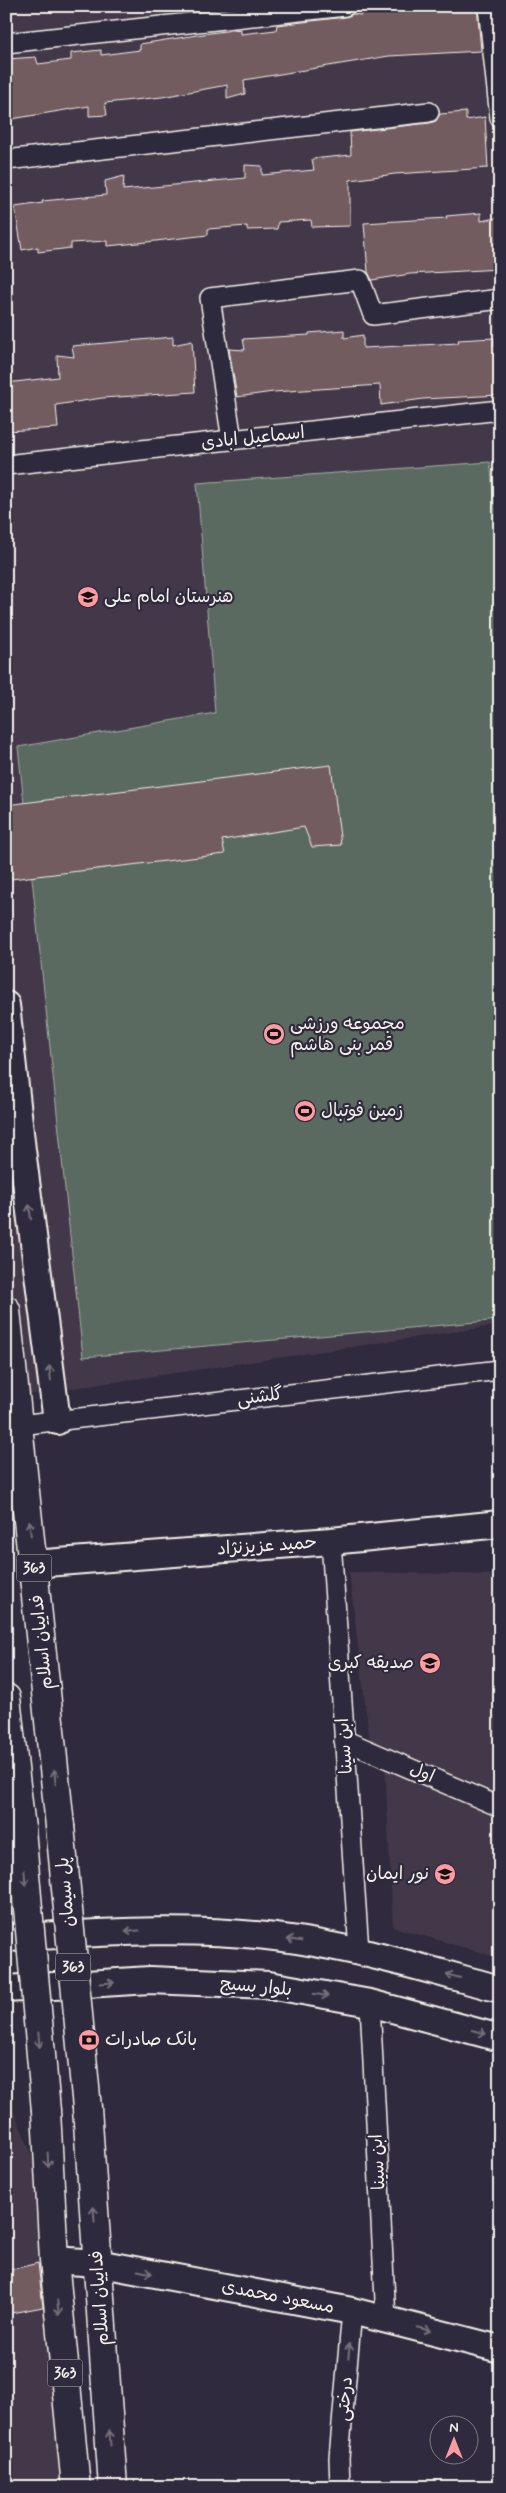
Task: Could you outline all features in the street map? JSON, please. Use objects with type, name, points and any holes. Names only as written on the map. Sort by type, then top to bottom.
[{"type":"main road","name":"فداییان اسلام","points":[[6,1310],[60,1826]]},
{"type":"main road","name":"363","points":[[6,1698],[21,1829],[46,2111],[54,2260],[76,2487]]},
{"type":"main road","name":"پل سیمان","points":[[60,1826],[87,2108]]},
{"type":"main road","name":"فداییان اسلام","points":[[87,2108],[113,2487]]},
{"type":"street","points":[[6,43],[345,6]]},
{"type":"street","points":[[488,6],[500,118]]},
{"type":"street","points":[[6,160],[429,112]]},
{"type":"street","points":[[232,440],[210,298],[360,280],[373,315],[500,299]]},
{"type":"street","name":"اسماعیل ابادی","points":[[6,465],[500,410]]},
{"type":"street","points":[[6,1005],[22,1150],[57,1421]]},
{"type":"street","name":"گلشنی","points":[[19,1425],[500,1370]]},
{"type":"street","name":"حمید عزیزنژاد","points":[[33,1564],[331,1541],[500,1524]]},
{"type":"street","name":"ابن سینا","points":[[331,1541],[359,1951]]},
{"type":"street","name":"اول","points":[[344,1740],[500,1807]]},
{"type":"street","points":[[6,1938],[148,1930],[274,1937],[359,1951],[500,1989]]},
{"type":"street","name":"بلوار بسیج","points":[[6,1990],[150,1980],[269,1985],[370,2003],[500,2038]]},
{"type":"street","name":"ابن سینا","points":[[370,2003],[386,2320]]},
{"type":"street","name":"مسعود محمدی","points":[[54,2260],[98,2263],[352,2311],[500,2349]]},
{"type":"street","name":"درختی","points":[[340,2487],[340,2458],[352,2311]]},
{"type":"shaded area","points":[[6,6],[500,6],[500,1325],[6,1398]]},
{"type":"shaded area","name":"صدیقه کبری","points":[[349,1572],[500,1575],[500,1958],[393,1927],[385,1764],[371,1751]]},
{"type":"shaded area","points":[[6,2093],[41,2176],[64,2487],[6,2487]]},
{"type":"green space","name":"مجموعه ورزشی قمر بنی هاشم","points":[[490,462],[500,553],[500,1320],[83,1357],[18,747],[215,713],[197,483]]},
{"type":"building","points":[[360,6],[477,6],[481,51],[389,56],[244,80],[245,94],[227,99],[227,85],[162,97],[105,103],[107,115],[89,116],[89,106],[6,120],[7,59],[36,57],[38,64],[71,60],[71,53],[101,50],[101,55],[140,50],[140,44],[210,33],[241,29],[241,34],[276,30],[277,25],[346,17],[353,14],[361,15]]},
{"type":"building","points":[[466,112],[466,120],[485,117],[488,168],[395,174],[350,180],[350,226],[312,227],[311,220],[278,222],[277,229],[247,230],[247,226],[208,229],[208,235],[138,243],[107,246],[107,241],[71,243],[71,248],[38,252],[38,247],[22,250],[15,207],[43,203],[42,201],[106,195],[105,181],[124,176],[123,190],[245,178],[245,165],[262,166],[262,175],[314,170],[312,159],[351,155],[350,132],[430,123],[436,121],[440,114]]},
{"type":"building","points":[[481,213],[481,221],[500,217],[500,269],[410,274],[372,280],[368,272],[364,223],[447,218],[446,216]]},
{"type":"building","points":[[344,330],[344,338],[363,335],[363,348],[459,343],[458,340],[494,338],[494,346],[500,345],[500,395],[423,399],[381,405],[380,385],[273,392],[237,397],[229,349],[245,350],[243,339],[309,335],[309,333]]},
{"type":"building","points":[[173,337],[173,345],[192,341],[195,392],[102,398],[56,405],[58,428],[6,431],[6,383],[58,377],[57,355],[74,357],[72,346]]},
{"type":"building","points":[[331,765],[341,845],[312,847],[304,827],[222,840],[225,854],[11,879],[6,836],[6,805]]},
{"type":"building","points":[[38,2263],[43,2307],[6,2314],[6,2271]]},
{"type":"place","name":"هنرستان امام علی","points":[[88,597]]},
{"type":"place","name":"مجموعه ورزشی قمر بنی هاشم","points":[[274,1034]]},
{"type":"place","name":"زمین فوتبال","points":[[305,1111]]},
{"type":"place","name":"صدیقه کبری","points":[[430,1663]]},
{"type":"place","name":"نور ایمان","points":[[445,1874]]},
{"type":"place","name":"بانک صادرات","points":[[89,2040]]}]
